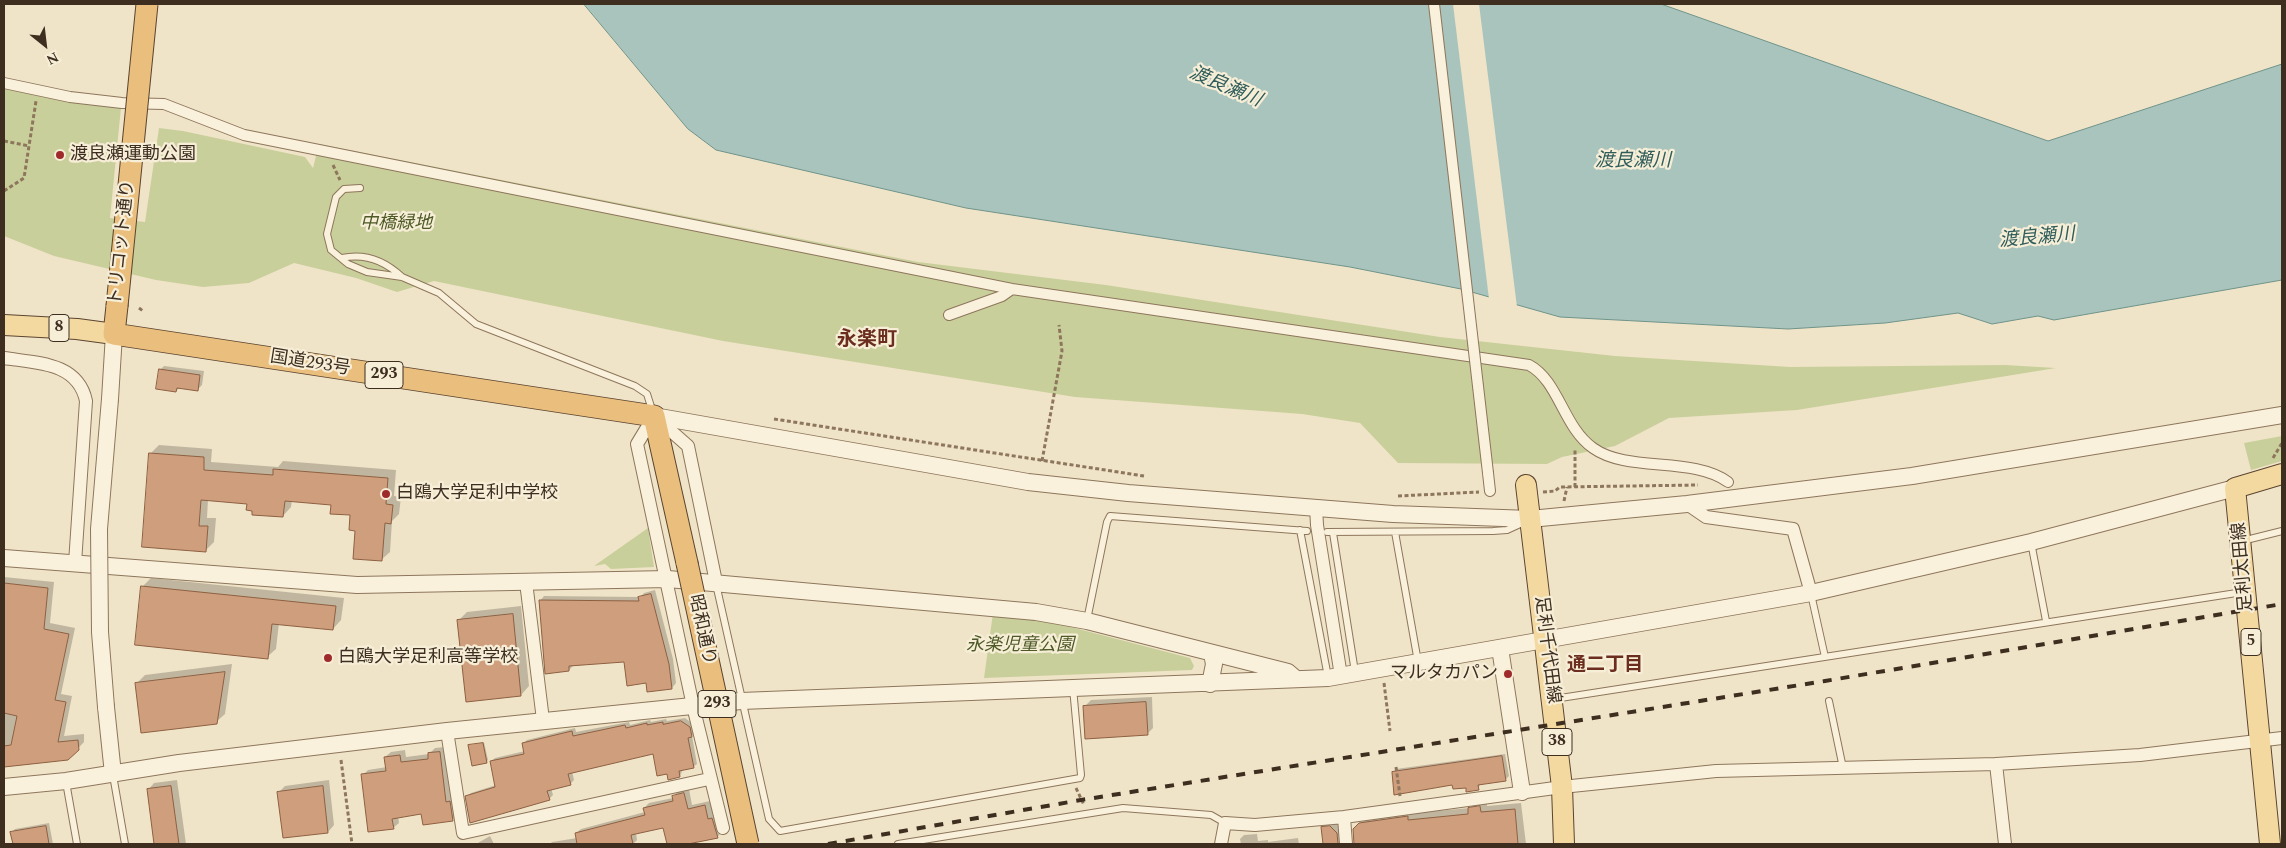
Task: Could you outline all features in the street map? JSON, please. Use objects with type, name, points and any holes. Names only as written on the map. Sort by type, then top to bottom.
[{"type":"highway","name":"トリコット通り","points":[[114,334],[147,4]]},
{"type":"highway","name":"国道293号","points":[[114,334],[654,416]]},
{"type":"highway","name":"昭和通り","points":[[654,416],[748,844]]},
{"type":"main road","name":"8","points":[[4,325],[78,329],[114,334]]},
{"type":"main road","points":[[2236,488],[2278,466]]},
{"type":"main road","name":"足利千代田線","points":[[1526,485],[1562,787],[1564,844]]},
{"type":"main road","name":"足利太田線","points":[[2236,488],[2270,844]]},
{"type":"street","points":[[1434,4],[1490,491]]},
{"type":"street","points":[[4,83],[122,103],[164,104],[244,135],[1012,289],[1529,365],[1544,376],[1568,421],[1581,439],[1593,448],[1617,458],[1704,472],[1728,482]]},
{"type":"street","points":[[949,315],[1002,296],[1012,289]]},
{"type":"street","points":[[113,774],[100,632],[99,529],[114,334]]},
{"type":"street","points":[[4,358],[59,367],[81,385],[84,393],[86,402],[75,563]]},
{"type":"street","points":[[654,416],[1028,482],[1128,493],[1393,514],[1530,519],[1687,504],[1912,476],[2282,414]]},
{"type":"street","points":[[654,416],[638,444],[668,579],[693,706],[709,778],[723,828]]},
{"type":"street","points":[[654,416],[688,446],[716,582]]},
{"type":"street","points":[[4,787],[66,781],[179,762],[543,720],[741,701],[1210,684],[1342,676],[1811,593],[2031,542],[2236,488]]},
{"type":"street","points":[[1687,504],[1706,517],[1787,526],[1793,529],[1811,593]]},
{"type":"street","points":[[1316,507],[1316,525],[1342,676]]},
{"type":"street","points":[[4,558],[357,585],[668,579],[1036,612],[1087,622],[1288,672],[1297,680]]},
{"type":"street","points":[[526,582],[543,720]]},
{"type":"street","points":[[1500,648],[1522,792]]},
{"type":"street","points":[[1210,684],[1213,669],[1212,654]]},
{"type":"street","points":[[447,731],[463,833],[709,778]]},
{"type":"street","points":[[1221,844],[1225,823],[1255,825],[1344,817],[1562,787],[1716,771],[1843,770],[1996,764],[2140,755],[2282,738]]},
{"type":"street","points":[[1996,764],[2005,844]]},
{"type":"street","points":[[1344,817],[1346,844]]},
{"type":"lane","points":[[360,188],[344,189],[336,197],[327,234],[331,250],[367,272],[402,277]]},
{"type":"lane","points":[[342,258],[350,256],[371,258],[383,262],[402,277],[439,294],[476,324],[635,386],[647,394],[654,416]]},
{"type":"lane","points":[[1087,622],[1107,522],[1110,516],[1304,530],[1342,676]]},
{"type":"lane","points":[[1342,676],[1330,532],[1507,530],[1530,519]]},
{"type":"lane","points":[[2241,541],[2282,531]]},
{"type":"lane","points":[[1395,532],[1418,663]]},
{"type":"lane","points":[[2031,542],[2046,621]]},
{"type":"lane","points":[[716,582],[768,819],[780,830],[1074,780],[1081,775],[1072,688]]},
{"type":"lane","points":[[1552,699],[2046,621],[2246,592]]},
{"type":"lane","points":[[1811,593],[1824,657]]},
{"type":"lane","points":[[1829,701],[1843,770]]},
{"type":"lane","points":[[113,774],[125,844]]},
{"type":"lane","points":[[66,781],[78,844]]},
{"type":"lane","points":[[898,844],[1089,812],[1130,808],[1171,810],[1211,815],[1225,823]]},
{"type":"path","points":[[4,190],[24,178],[37,90]]},
{"type":"path","points":[[4,141],[29,146]]},
{"type":"path","points":[[320,149],[333,166],[344,189]]},
{"type":"path","points":[[139,308],[143,311]]},
{"type":"path","points":[[1042,460],[1062,351],[1059,325]]},
{"type":"path","points":[[768,418],[1153,478]]},
{"type":"path","points":[[2278,466],[2282,443]]},
{"type":"path","points":[[1574,455],[1575,487]]},
{"type":"path","points":[[1549,492],[1560,487],[1728,482]]},
{"type":"path","points":[[1564,498],[1567,487]]},
{"type":"path","points":[[1393,497],[1490,491]]},
{"type":"path","points":[[1384,685],[1390,731]]},
{"type":"path","points":[[341,759],[352,844]]},
{"type":"path","points":[[1396,767],[1400,799]]},
{"type":"path","points":[[1074,780],[1078,793],[1089,812]]},
{"type":"green space","name":"中橋緑地","points":[[4,79],[71,92],[122,98],[110,218],[145,222],[159,128],[183,131],[305,157],[313,168],[319,144],[918,262],[1106,285],[1440,337],[1615,356],[1790,367],[2005,365],[2056,368],[1797,410],[1669,418],[1615,446],[1562,457],[1547,464],[1398,463],[1360,423],[1302,414],[1075,397],[723,341],[434,281],[397,292],[356,278],[294,263],[249,283],[203,287],[156,280],[54,256],[4,236]]},
{"type":"green space","points":[[2282,436],[2282,461],[2251,470],[2244,443]]},
{"type":"green space","points":[[648,528],[654,567],[611,569],[605,564],[594,566]]},
{"type":"green space","name":"永楽児童公園","points":[[993,613],[1044,620],[1190,658],[1194,666],[1192,670],[984,678]]},
{"type":"water","name":"渡良瀬川","points":[[584,4],[1661,4],[2048,141],[2282,64],[2282,280],[2054,320],[2038,316],[1992,324],[1958,313],[1885,323],[1788,329],[1560,317],[1461,289],[1350,267],[966,208],[716,150],[688,129]]},
{"type":"pier","points":[[1453,4],[1479,4],[1517,307],[1489,299]]},
{"type":"building","points":[[159,369],[200,375],[198,391],[177,388],[176,392],[156,389]]},
{"type":"building","points":[[149,453],[204,457],[204,470],[273,475],[273,469],[388,478],[386,504],[393,505],[391,524],[385,523],[382,561],[353,559],[355,531],[349,530],[350,515],[330,514],[331,505],[285,501],[283,517],[252,515],[252,511],[246,510],[247,504],[201,500],[199,526],[208,526],[206,552],[142,547]]},
{"type":"building","points":[[4,583],[48,588],[44,629],[69,634],[55,700],[66,702],[58,742],[78,740],[79,750],[68,760],[4,767],[4,746],[11,745],[17,716],[4,713]]},
{"type":"building","points":[[141,586],[336,606],[333,630],[272,624],[268,659],[135,645]]},
{"type":"building","points":[[651,594],[669,664],[672,689],[647,692],[646,683],[627,686],[624,662],[569,666],[569,671],[545,674],[539,600],[639,601],[638,597]]},
{"type":"building","points":[[513,614],[521,696],[466,702],[457,620]]},
{"type":"building","points":[[225,672],[217,724],[141,733],[135,683]]},
{"type":"building","points":[[1146,702],[1148,735],[1085,739],[1083,706]]},
{"type":"building","points":[[681,721],[690,727],[692,737],[688,738],[694,768],[679,771],[680,777],[668,780],[667,774],[657,776],[653,754],[568,774],[571,785],[547,791],[550,800],[470,823],[465,796],[495,787],[490,761],[524,754],[522,743],[572,731],[573,736],[625,725],[626,728],[647,723],[647,725]]},
{"type":"building","points":[[483,743],[487,763],[472,766],[468,745]]},
{"type":"building","points":[[440,752],[446,802],[450,801],[453,821],[423,825],[421,814],[392,819],[394,829],[368,832],[361,774],[386,771],[384,757],[400,755],[401,762],[428,759],[428,753]]},
{"type":"building","points":[[1502,756],[1506,781],[1478,785],[1479,790],[1466,792],[1466,788],[1453,789],[1452,785],[1394,795],[1392,772]]},
{"type":"building","points":[[171,786],[179,844],[154,844],[147,789]]},
{"type":"building","points":[[323,786],[328,833],[283,838],[277,792]]},
{"type":"building","points":[[684,793],[688,809],[705,805],[708,819],[712,818],[718,838],[688,844],[667,844],[663,828],[631,835],[633,844],[577,844],[575,833],[645,815],[643,808],[673,801],[672,796]]},
{"type":"building","points":[[1480,806],[1481,812],[1515,809],[1518,844],[1354,844],[1353,829],[1359,823],[1408,816],[1408,820],[1468,814],[1468,808]]},
{"type":"building","points":[[46,826],[49,844],[13,844],[10,832]]},
{"type":"building","points":[[1330,826],[1337,833],[1338,844],[1323,844],[1321,827]]},
{"type":"railway","points":[[828,844],[1081,800],[1825,681],[2282,604]]},
{"type":"place","name":"渡良瀬運動公園","points":[[60,155]]},
{"type":"place","name":"白鴎大学足利中学校","points":[[386,494]]},
{"type":"place","name":"白鴎大学足利高等学校","points":[[328,658]]},
{"type":"place","name":"マルタカパン","points":[[1508,674]]},
{"type":"district","name":"永楽町","points":[[867,341]]},
{"type":"district","name":"通二丁目","points":[[1605,666]]}]
